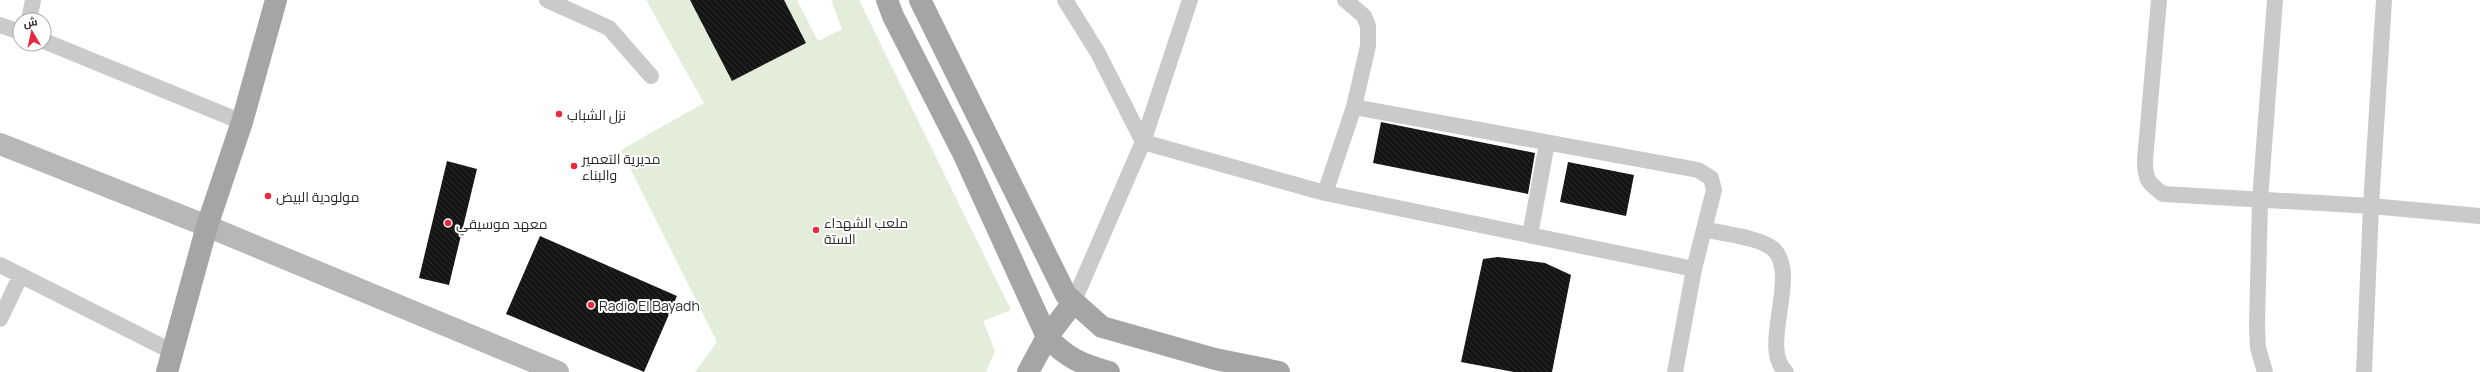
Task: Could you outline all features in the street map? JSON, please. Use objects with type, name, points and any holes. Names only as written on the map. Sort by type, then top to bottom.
[{"type":"main road","points":[[169,362],[207,226],[242,122],[276,0]]},
{"type":"main road","points":[[887,0],[893,16],[963,153],[1047,337],[1060,350],[1079,363],[1109,372]]},
{"type":"main road","points":[[920,0],[1066,295],[1073,303],[1102,327],[1215,359],[1279,372]]},
{"type":"main road","points":[[0,144],[207,226],[558,372]]},
{"type":"main road","points":[[1028,372],[1047,337],[1073,303]]},
{"type":"street","points":[[31,12],[33,0]]},
{"type":"street","points":[[547,0],[609,28],[651,76]]},
{"type":"street","points":[[1065,0],[1098,53],[1128,108],[1143,142]]},
{"type":"street","points":[[1073,303],[1143,142],[1190,0]]},
{"type":"street","points":[[1325,192],[1354,108],[1368,46],[1368,26],[1364,16],[1345,0]]},
{"type":"street","points":[[2159,0],[2145,174],[2149,183],[2163,194],[2371,206],[2480,216]]},
{"type":"street","points":[[2265,372],[2258,348],[2260,200],[2275,0]]},
{"type":"street","points":[[2364,372],[2371,206],[2384,0]]},
{"type":"street","points":[[0,25],[12,29]]},
{"type":"street","points":[[52,44],[242,122]]},
{"type":"street","points":[[1354,108],[1698,170],[1707,175],[1713,183],[1714,190],[1694,269],[1675,372]]},
{"type":"street","points":[[1143,142],[1325,192],[1694,269]]},
{"type":"street","points":[[1530,235],[1547,143]]},
{"type":"street","points":[[1704,229],[1761,242],[1777,253],[1780,262],[1782,299],[1775,343],[1779,366],[1786,372]]},
{"type":"street","points":[[0,265],[22,275],[169,362]]},
{"type":"street","points":[[0,319],[22,275]]},
{"type":"green space","name":"ملعب الشهداء الستة","points":[[646,0],[797,0],[818,41],[842,29],[831,0],[859,0],[1011,310],[983,321],[995,351],[986,372],[695,372],[717,342],[621,150],[704,103]]},
{"type":"building","points":[[690,0],[784,0],[806,43],[732,81]]},
{"type":"building","points":[[1381,122],[1535,153],[1528,194],[1373,163]]},
{"type":"building","name":"معهد موسيقي","points":[[447,161],[477,169],[449,285],[419,278]]},
{"type":"building","points":[[1568,162],[1634,175],[1626,216],[1560,202]]},
{"type":"building","name":"Radio El Bayadh","points":[[540,236],[677,296],[644,372],[506,314]]},
{"type":"building","points":[[1498,257],[1545,263],[1571,275],[1552,372],[1514,372],[1461,362],[1483,259]]},
{"type":"place","name":"نزل الشباب","points":[[559,114]]},
{"type":"place","name":"مديرية التعمير والبناء","points":[[574,166]]},
{"type":"place","name":"مولودية البيض","points":[[268,196]]},
{"type":"place","name":"معهد موسيقي","points":[[448,223]]},
{"type":"place","name":"ملعب الشهداء الستة","points":[[816,230]]},
{"type":"place","name":"Radio El Bayadh","points":[[591,305]]}]
